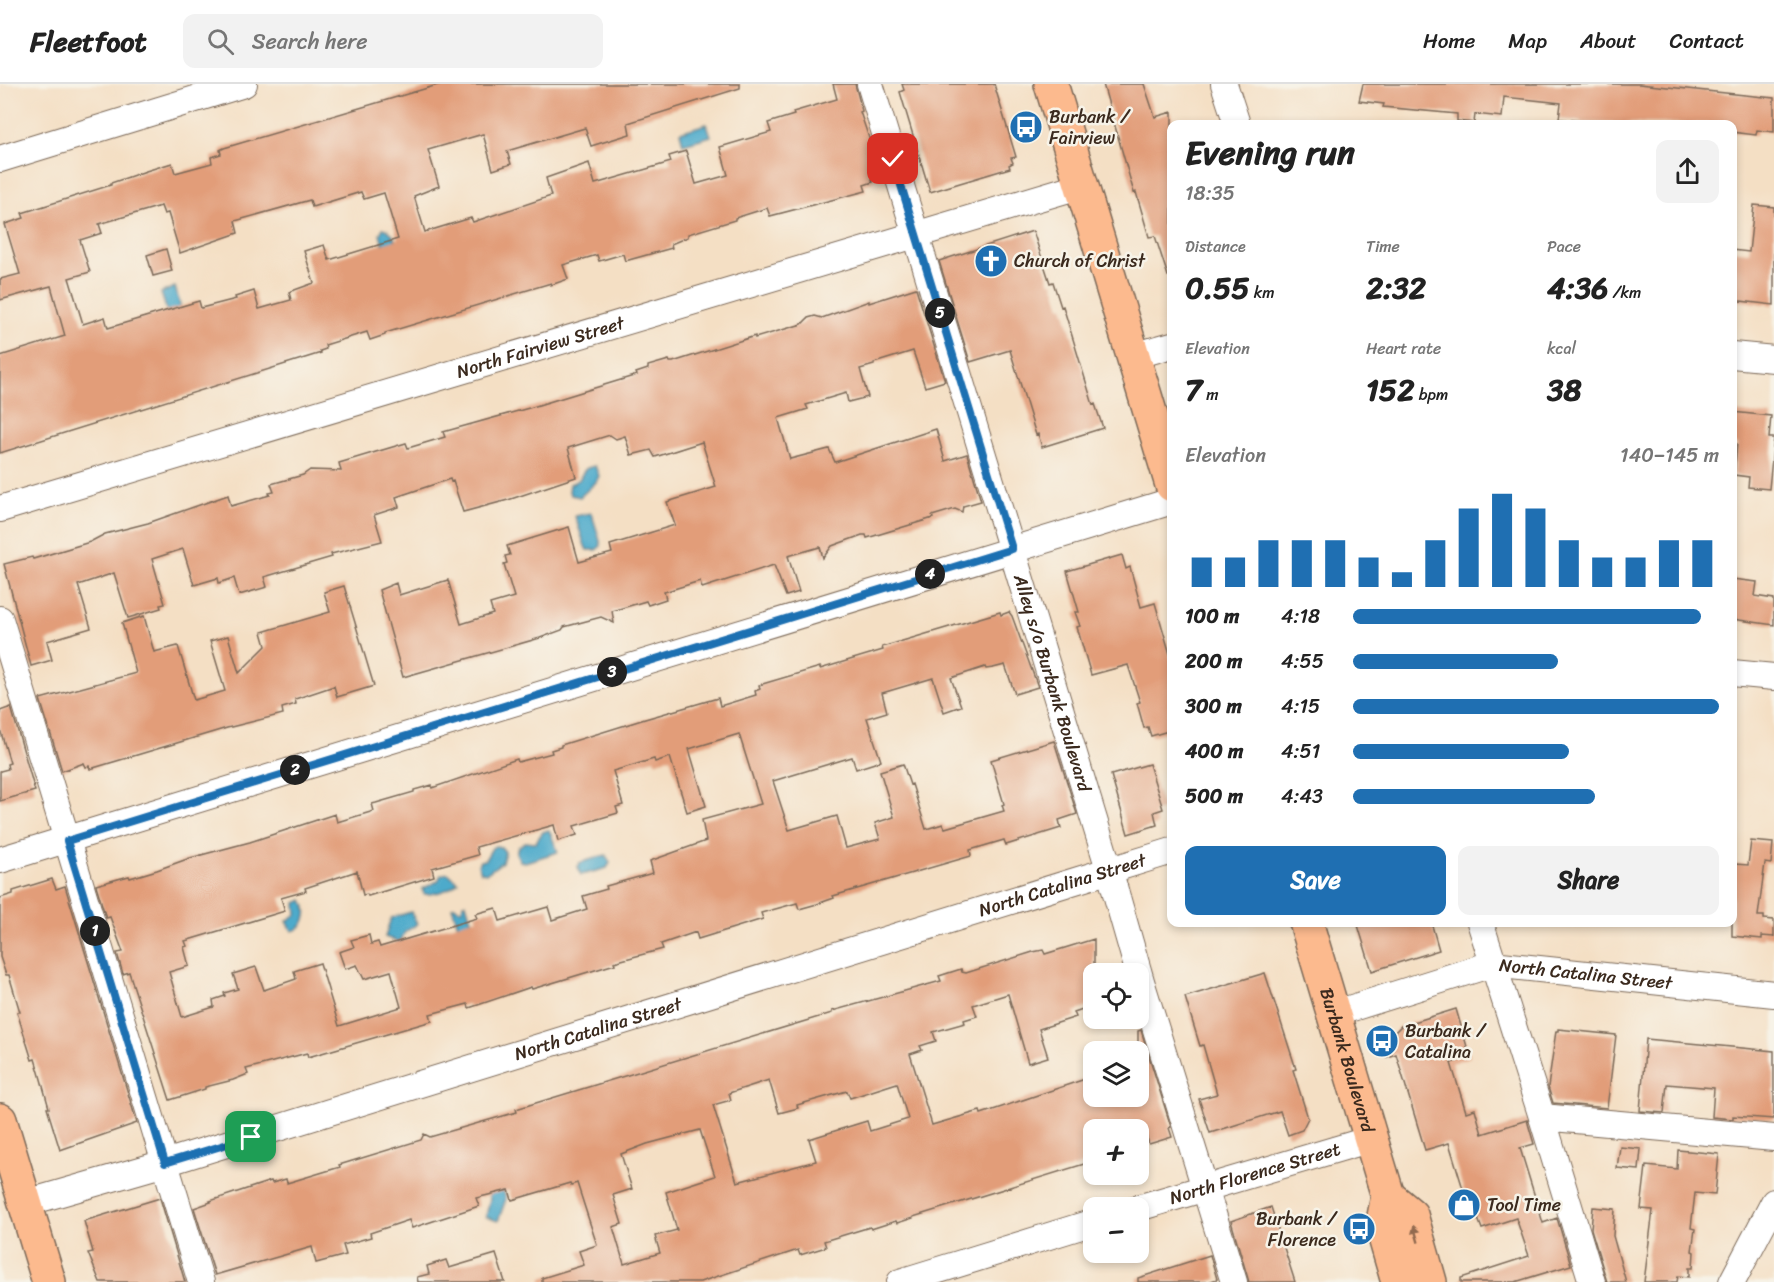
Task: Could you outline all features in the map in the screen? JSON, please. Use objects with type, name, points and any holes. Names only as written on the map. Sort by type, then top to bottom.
[{"type":"main road","points":[[1051,84],[1167,468]]},
{"type":"main road","name":"Burbank Boulevard","points":[[1307,927],[1388,1196],[1382,1227],[1398,1282]]},
{"type":"main road","points":[[0,1120],[49,1282]]},
{"type":"main road","points":[[1388,1196],[1411,1215],[1431,1282]]},
{"type":"street","points":[[0,159],[244,84]]},
{"type":"street","name":"Alley s/o Burbank Boulevard","points":[[870,84],[1234,1282]]},
{"type":"street","points":[[1224,84],[1236,120]]},
{"type":"street","name":"North Fairview Street","points":[[0,509],[1082,185]]},
{"type":"street","points":[[1133,356],[1167,346]]},
{"type":"street","points":[[1737,355],[1774,359]]},
{"type":"street","points":[[0,860],[1167,502]]},
{"type":"street","points":[[0,618],[201,1282]]},
{"type":"street","points":[[1737,673],[1774,677]]},
{"type":"street","name":"North Catalina Street","points":[[26,1203],[165,1163],[1167,852]]},
{"type":"street","points":[[1481,927],[1592,1282]]},
{"type":"street","name":"North Catalina Street","points":[[1333,1014],[1492,964],[1774,994]]},
{"type":"street","points":[[1542,1117],[1774,1138]]},
{"type":"street","name":"North Florence Street","points":[[1149,1205],[1371,1139]]},
{"type":"street","points":[[1732,1282],[1774,1203]]},
{"type":"street","points":[[900,1282],[1083,1225]]},
{"type":"water","points":[[707,124],[711,136],[683,144],[680,132]]},
{"type":"water","points":[[383,228],[391,233],[401,247],[386,255],[380,234]]},
{"type":"water","points":[[175,287],[184,319],[171,324],[161,293]]},
{"type":"water","points":[[595,466],[599,476],[596,482],[580,497],[571,495],[570,484],[579,480],[586,469]]},
{"type":"water","points":[[591,513],[601,546],[596,550],[587,550],[575,516]]},
{"type":"water","points":[[549,830],[558,852],[525,862],[520,861],[516,853],[518,847],[525,842],[535,843],[543,832]]},
{"type":"water","points":[[495,846],[501,847],[505,852],[502,862],[487,873],[481,872],[478,865],[480,861],[485,860]]},
{"type":"water","points":[[606,855],[610,863],[607,868],[581,875],[579,863]]},
{"type":"water","points":[[448,873],[458,882],[455,885],[433,894],[424,894],[422,889],[438,881],[441,875]]},
{"type":"water","points":[[303,900],[306,909],[305,919],[301,927],[292,931],[287,921],[297,914],[296,903]]},
{"type":"water","points":[[463,903],[466,903],[474,930],[461,934],[452,907],[462,909]]},
{"type":"water","points":[[411,912],[417,924],[405,932],[400,942],[385,937],[391,918]]},
{"type":"water","points":[[501,1183],[506,1199],[498,1221],[486,1217],[490,1199],[487,1188]]},
{"type":"building","points":[[441,84],[740,84],[740,88],[628,123],[630,134],[591,146],[585,128],[507,151],[511,164],[493,170],[483,134],[428,150],[439,186],[414,196],[425,232],[471,218],[473,222],[551,196],[546,178],[589,163],[595,184],[671,162],[669,156],[686,151],[696,184],[728,175],[720,147],[771,132],[768,123],[794,115],[793,112],[837,99],[833,84],[855,84],[862,111],[860,112],[882,176],[864,185],[866,191],[770,216],[767,208],[688,234],[688,237],[671,244],[672,248],[625,261],[623,254],[599,261],[597,255],[563,265],[568,279],[551,285],[551,283],[385,333],[385,335],[370,340],[367,332],[325,345],[326,349],[320,351],[321,353],[0,453],[0,356],[65,336],[51,286],[0,300],[0,279],[20,274],[5,224],[24,218],[22,213],[172,163],[175,173],[212,163],[211,157],[221,154],[220,150]],"holes":[[[361,192],[364,199],[384,193],[398,239],[329,260],[324,245],[304,251],[314,283],[289,292],[291,300],[259,309],[254,291],[235,297],[236,299],[201,308],[199,301],[108,328],[105,317],[83,324],[69,278],[90,272],[80,240],[102,233],[99,224],[161,206],[164,214],[168,213],[180,253],[238,233],[235,221],[310,200],[312,207]]]},
{"type":"building","points":[[902,84],[994,84],[1016,157],[1011,158],[1013,163],[1009,165],[1010,168],[930,192],[900,92],[904,90]]},
{"type":"building","points":[[1103,84],[1144,84],[1155,117],[1172,112],[1172,120],[1167,120],[1167,273],[1155,236],[1149,237],[1136,192],[1134,193]]},
{"type":"building","points":[[1363,84],[1639,84],[1774,98],[1774,132],[1757,130],[1756,135],[1737,133],[1737,120],[1559,119],[1561,103],[1504,97],[1502,117],[1475,114],[1474,120],[1457,120],[1457,114],[1383,107],[1384,104],[1359,101]]},
{"type":"building","points":[[1754,205],[1774,207],[1774,305],[1737,301],[1737,251],[1749,252]]},
{"type":"building","points":[[1033,231],[1050,283],[1053,282],[1061,307],[1063,306],[1093,405],[1095,404],[1103,428],[1042,447],[1038,434],[1036,435],[1010,350],[970,362],[939,261]]},
{"type":"building","points":[[166,249],[172,271],[153,276],[147,255]]},
{"type":"building","points":[[916,288],[945,381],[925,387],[913,351],[860,369],[868,397],[848,402],[846,393],[806,405],[808,409],[778,418],[790,459],[829,449],[835,462],[936,429],[945,461],[967,454],[981,501],[963,506],[962,512],[955,509],[867,538],[866,535],[862,535],[832,546],[823,558],[820,547],[788,556],[799,592],[786,596],[774,565],[702,588],[700,581],[664,592],[666,599],[648,605],[646,601],[612,611],[614,623],[601,617],[564,627],[562,630],[540,638],[403,677],[379,590],[396,583],[399,595],[448,580],[461,624],[493,614],[490,604],[514,597],[504,564],[507,563],[505,556],[510,555],[507,546],[569,527],[579,562],[612,553],[610,545],[675,525],[667,502],[716,487],[702,442],[655,457],[651,450],[631,455],[625,436],[616,439],[610,435],[568,448],[576,477],[508,500],[463,512],[453,481],[451,482],[450,479],[396,497],[399,507],[374,515],[382,541],[331,554],[332,557],[264,577],[267,587],[239,595],[234,578],[219,583],[218,578],[194,585],[183,549],[152,559],[165,604],[160,605],[161,608],[128,618],[114,573],[78,585],[91,628],[47,641],[52,660],[31,666],[4,564],[32,557],[33,559],[90,542],[105,534],[148,523],[228,495],[231,506],[270,495],[269,493],[274,492],[271,484],[303,475],[310,470],[341,471],[339,463],[406,443],[408,448],[445,437],[443,432],[637,375],[636,373],[648,369],[648,366],[669,360],[673,362],[802,324],[808,318],[815,316],[822,318],[869,301],[869,303]]},
{"type":"building","points":[[1737,413],[1771,416],[1769,438],[1774,438],[1769,489],[1748,487],[1749,477],[1737,475]]},
{"type":"building","points":[[1122,555],[1126,569],[1130,567],[1141,607],[1155,603],[1167,644],[1167,731],[1151,736],[1148,727],[1144,728],[1137,703],[1140,702],[1128,665],[1091,675],[1077,627],[1080,626],[1075,612],[1079,612],[1067,571]]},
{"type":"building","points":[[1737,580],[1757,582],[1755,596],[1774,599],[1774,625],[1737,620]]},
{"type":"building","points":[[344,586],[374,686],[337,697],[334,686],[295,699],[296,704],[282,708],[283,714],[227,728],[90,769],[84,763],[62,771],[40,699],[136,673],[122,623],[144,616],[154,652],[178,646],[194,700],[225,691],[210,641],[228,636],[239,673],[266,646],[262,632],[330,612],[324,592]]},
{"type":"building","points":[[1000,612],[1001,615],[1009,612],[1038,687],[1015,694],[1005,665],[986,669],[985,667],[951,678],[961,706],[944,712],[933,678],[882,693],[887,712],[867,718],[881,761],[856,769],[852,757],[773,781],[789,830],[837,816],[846,848],[880,839],[875,823],[894,817],[880,771],[903,764],[910,785],[912,784],[926,829],[943,824],[945,828],[1004,811],[991,760],[1054,741],[1077,814],[1059,820],[1061,828],[1006,845],[1004,840],[970,850],[971,856],[833,896],[834,898],[817,904],[799,909],[797,903],[761,913],[763,919],[698,939],[696,932],[661,944],[663,949],[614,962],[615,964],[532,989],[531,987],[469,1008],[468,1004],[430,1014],[432,1021],[308,1057],[307,1053],[246,1069],[248,1074],[170,1100],[129,972],[123,974],[117,953],[123,952],[110,917],[106,918],[96,885],[157,870],[335,814],[337,822],[374,811],[372,804],[414,792],[414,790],[432,785],[432,788],[517,759],[518,762],[552,753],[551,750],[561,745],[718,698],[720,706],[756,695],[755,691],[760,689],[759,685],[883,650],[882,647]],"holes":[[[739,734],[761,804],[702,820],[706,841],[650,861],[653,873],[606,886],[607,889],[583,896],[587,909],[552,920],[548,907],[500,921],[496,908],[475,914],[477,918],[380,947],[378,942],[371,944],[369,935],[351,940],[354,947],[339,952],[345,969],[357,965],[364,979],[391,971],[401,1007],[339,1026],[320,963],[294,971],[296,979],[264,990],[256,967],[233,974],[238,989],[224,993],[225,996],[213,1000],[214,1007],[182,1017],[169,972],[189,966],[184,947],[187,946],[185,941],[285,911],[281,898],[357,871],[363,895],[368,896],[434,876],[432,868],[478,855],[476,847],[554,825],[558,841],[577,835],[574,826],[618,813],[616,807],[623,805],[613,771],[654,759],[655,762],[670,757],[687,812],[706,806],[689,749]]]},
{"type":"building","points":[[11,707],[35,791],[0,801],[0,771],[8,769],[7,764],[10,763],[0,729],[0,711]]},
{"type":"building","points":[[1149,764],[1163,809],[1154,812],[1157,825],[1128,834],[1111,775]]},
{"type":"building","points":[[1751,841],[1773,843],[1771,864],[1765,863],[1758,916],[1774,920],[1774,937],[1762,936],[1762,939],[1732,936],[1732,927],[1737,927],[1737,864],[1748,865]]},
{"type":"building","points":[[52,879],[56,889],[65,886],[137,1123],[60,1150],[35,1059],[32,1060],[17,1012],[20,1012],[9,975],[6,975],[0,957],[0,898],[13,894],[13,891]]},
{"type":"building","points":[[1359,927],[1432,927],[1439,950],[1372,971]]},
{"type":"building","points":[[1094,939],[1094,963],[1083,963],[1083,1009],[1074,1012],[1076,1017],[1039,1029],[1048,1057],[1028,1063],[1008,994],[973,1005],[977,1016],[964,1020],[965,1023],[933,1032],[936,1041],[920,1046],[922,1050],[910,1054],[932,1125],[980,1111],[981,1114],[1083,1080],[1083,1107],[1149,1107],[1149,1056],[1172,1137],[1149,1144],[1149,1119],[1083,1119],[1083,1164],[897,1223],[896,1221],[871,1229],[870,1227],[824,1241],[826,1247],[800,1255],[798,1250],[700,1282],[542,1282],[542,1278],[584,1265],[579,1251],[597,1245],[577,1183],[512,1200],[509,1190],[476,1198],[479,1206],[412,1228],[409,1220],[370,1233],[371,1237],[343,1245],[346,1255],[316,1263],[312,1247],[215,1275],[194,1208],[210,1201],[271,1181],[272,1183],[286,1179],[287,1183],[340,1167],[339,1165],[421,1140],[424,1134],[430,1137],[517,1112],[516,1109],[832,1013],[832,1011],[941,981],[939,976],[961,969],[966,973],[1043,950],[1045,954]],"holes":[[[769,1080],[779,1113],[798,1108],[797,1105],[847,1091],[850,1098],[897,1083],[908,1119],[870,1131],[867,1121],[809,1139],[816,1161],[737,1182],[713,1105],[731,1100],[729,1093]],[[700,1130],[715,1176],[666,1192],[677,1230],[655,1236],[660,1253],[624,1264],[613,1227],[622,1224],[613,1195],[632,1189],[621,1154],[647,1144]]]},
{"type":"building","points":[[1265,973],[1296,1069],[1293,1070],[1308,1118],[1302,1130],[1288,1135],[1280,1111],[1210,1133],[1199,1099],[1217,1094],[1203,1045],[1200,1046],[1185,997]]},
{"type":"building","points":[[1456,1009],[1470,1057],[1451,1063],[1466,1112],[1475,1109],[1482,1134],[1527,1120],[1534,1144],[1520,1148],[1543,1223],[1557,1218],[1571,1265],[1515,1282],[1461,1282],[1461,1278],[1529,1256],[1516,1218],[1482,1229],[1477,1216],[1472,1218],[1449,1143],[1425,1150],[1396,1054],[1387,1057],[1395,1032],[1401,1026]]},
{"type":"building","points":[[1558,1029],[1616,1035],[1607,1108],[1553,1103],[1548,1087]]},
{"type":"building","points":[[1141,1030],[1144,1041],[1138,1041],[1138,1031]]},
{"type":"building","points":[[1646,1039],[1774,1051],[1774,1119],[1712,1117],[1714,1088],[1667,1084],[1664,1113],[1640,1111]]},
{"type":"building","points":[[1620,1147],[1641,1149],[1639,1170],[1617,1168]]},
{"type":"building","points":[[1678,1150],[1719,1154],[1715,1195],[1695,1193],[1691,1228],[1695,1229],[1692,1251],[1694,1252],[1693,1268],[1689,1268],[1689,1277],[1678,1276],[1677,1282],[1644,1282],[1653,1210],[1641,1209],[1646,1166],[1677,1169]]},
{"type":"building","points":[[160,1198],[185,1282],[100,1282],[88,1253],[93,1252],[84,1221]]},
{"type":"building","points":[[1271,1207],[1295,1282],[1249,1282],[1231,1221]]},
{"type":"building","points":[[1593,1207],[1615,1209],[1613,1236],[1626,1282],[1607,1282],[1591,1229]]},
{"type":"building","points":[[496,1254],[505,1282],[418,1282],[417,1277],[429,1274],[427,1266],[446,1260],[449,1268]]},
{"type":"building","points":[[1210,1255],[1217,1279],[1208,1282],[1138,1282],[1138,1278]]},
{"type":"place","name":"Burbank / Fairview","points":[[1026,127]]},
{"type":"place","name":"Church of Christ","points":[[991,261]]},
{"type":"place","name":"Burbank / Catalina","points":[[1382,1041]]},
{"type":"place","name":"Tool Time","points":[[1464,1205]]},
{"type":"place","name":"Burbank / Florence","points":[[1359,1229]]},
{"type":"route","points":[[251,1137],[165,1163],[67,841],[1012,549],[893,159]]}]
